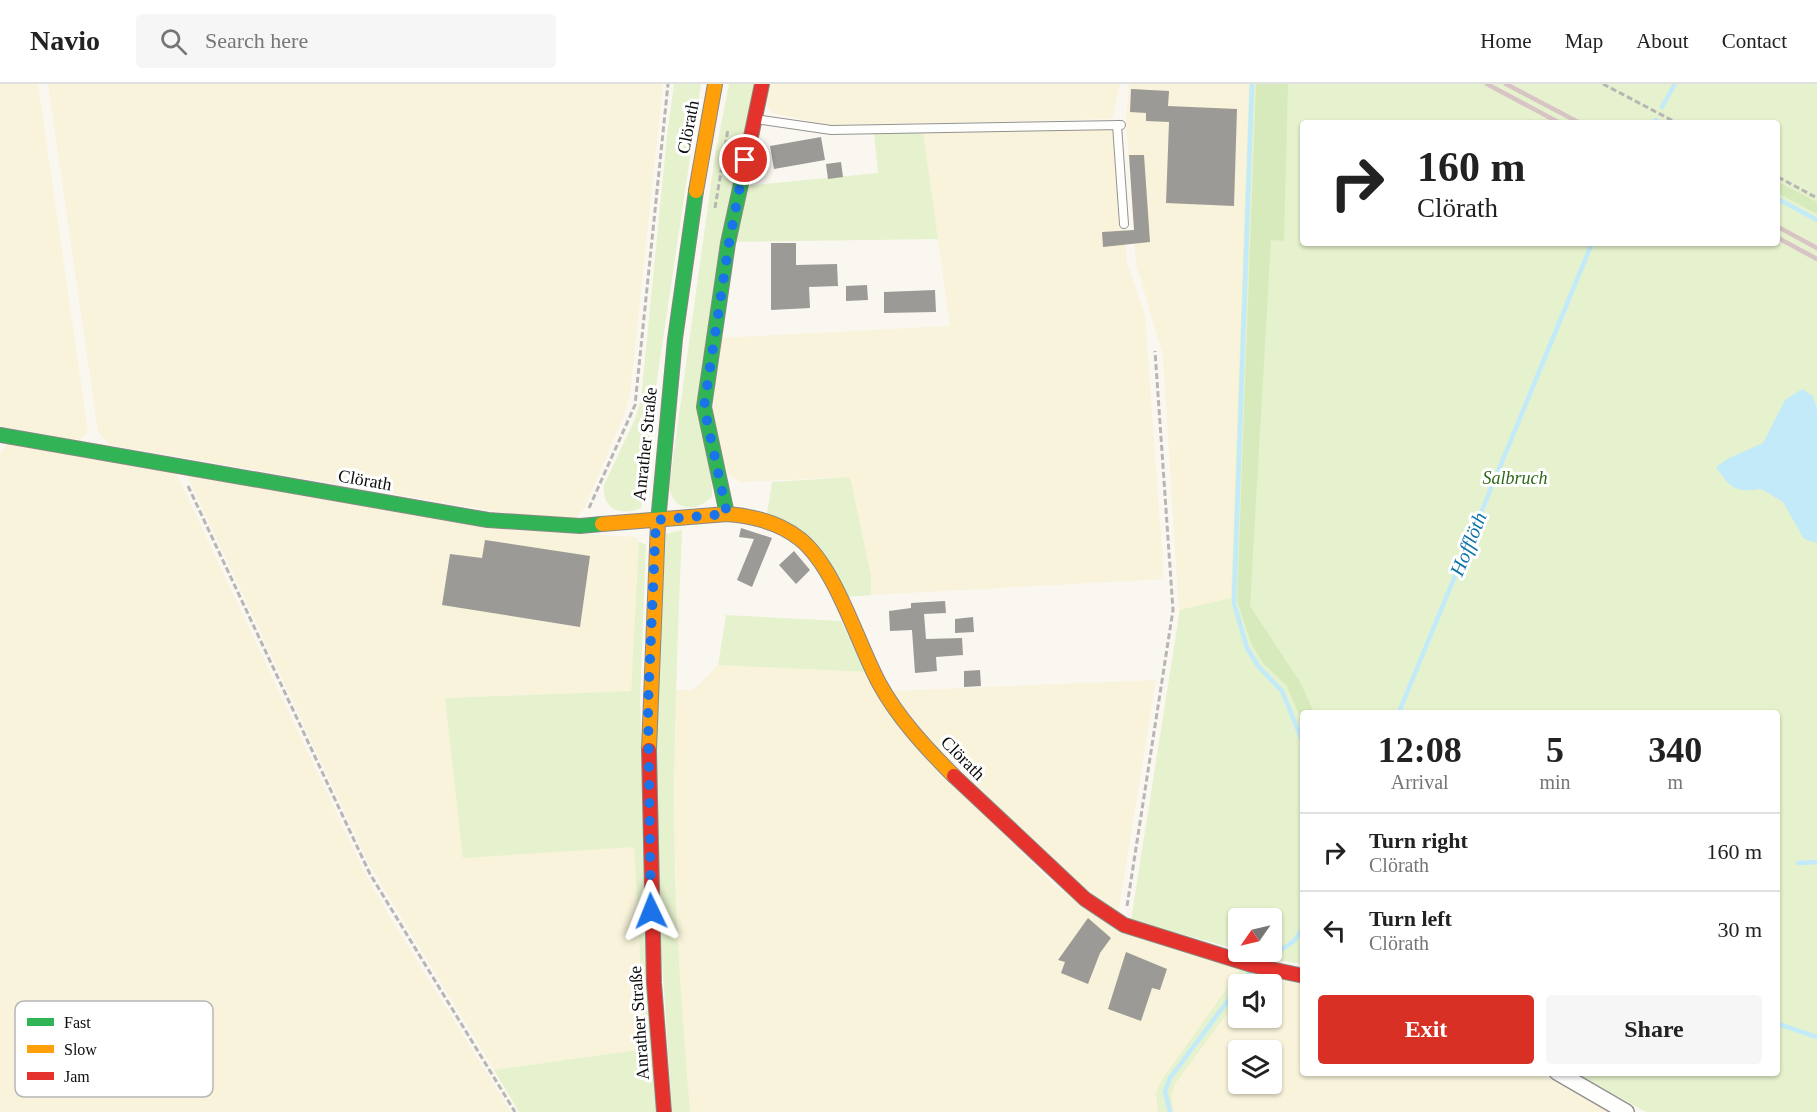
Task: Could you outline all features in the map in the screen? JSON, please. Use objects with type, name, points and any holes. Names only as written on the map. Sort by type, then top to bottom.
[{"type":"street","name":"Clörath","points":[[696,177],[715,84]]},
{"type":"street","points":[[727,514],[704,407],[729,243],[762,84]]},
{"type":"street","name":"Anrather Straße","points":[[664,1112],[656,1025],[649,843],[648,706],[656,520],[665,418],[696,177]]},
{"type":"street","name":"Clörath","points":[[0,435],[488,520],[580,526],[727,514],[747,516],[775,525],[800,539],[823,565],[880,685],[920,742],[994,815],[1085,899],[1124,925],[1247,963],[1300,975]]},
{"type":"street","points":[[1564,1076],[1626,1112]]},
{"type":"lane","points":[[754,119],[831,130],[1119,125],[1124,224]]},
{"type":"path","points":[[580,526],[635,405],[668,84]]},
{"type":"path","points":[[1604,84],[1671,120]]},
{"type":"path","points":[[1780,178],[1817,198]]},
{"type":"path","points":[[1124,925],[1173,610],[1155,351]]},
{"type":"path","points":[[179,465],[370,874],[514,1112]]},
{"type":"shaded area","points":[[0,84],[38,84],[88,432],[79,440],[0,426]]},
{"type":"shaded area","points":[[48,84],[663,84],[630,395],[624,415],[584,509],[575,518],[546,520],[110,445],[98,432]]},
{"type":"shaded area","points":[[768,84],[1120,84],[1112,119],[828,125],[773,113],[766,105]]},
{"type":"shaded area","points":[[1129,84],[1249,84],[1231,603],[1179,615],[1163,355],[1136,264],[1126,120]]},
{"type":"shaded area","points":[[1115,128],[1119,135],[1127,263],[1145,315],[1164,579],[871,595],[871,576],[850,477],[740,482],[729,475],[712,427],[719,338],[950,326],[923,132]]},
{"type":"shaded area","points":[[8,442],[175,471],[362,867],[388,914],[511,1112],[0,1112],[0,455]]},
{"type":"shaded area","points":[[186,473],[511,530],[636,537],[639,542],[631,691],[445,698],[464,857],[634,846],[645,1049],[494,1070],[369,864]]},
{"type":"shaded area","points":[[718,665],[866,672],[939,769],[1054,885],[1082,903],[1242,968],[1238,974],[1228,974],[1228,988],[1161,1081],[1156,1093],[1158,1112],[690,1112],[680,991],[674,822],[676,690],[693,690]]},
{"type":"shaded area","points":[[1156,680],[1118,914],[1063,870],[923,733],[892,691]]},
{"type":"shaded area","points":[[1282,978],[1300,982],[1300,1076],[1544,1076],[1608,1112],[1174,1112],[1171,1096],[1175,1084],[1228,1013],[1228,1028],[1282,1028]]},
{"type":"green space","points":[[674,84],[701,84],[656,386],[641,508],[626,512],[609,505],[604,493],[604,485],[635,419],[641,399]]},
{"type":"green space","points":[[729,84],[758,84],[708,338],[712,496],[700,505],[687,507],[675,501],[669,487],[715,155]]},
{"type":"green space","name":"Salbruch","points":[[1249,84],[1817,84],[1817,1112],[1646,1112],[1581,1076],[1780,1076],[1780,710],[1300,710],[1300,964],[1282,961],[1282,908],[1228,908],[1228,947],[1131,920],[1180,610],[1231,598]]},
{"type":"green space","points":[[1256,84],[1288,84],[1284,241],[1271,240],[1250,606],[1300,682],[1313,710],[1300,710],[1300,717],[1287,686],[1263,663],[1251,643],[1237,601]]},
{"type":"green space","points":[[923,132],[938,239],[734,242],[744,186],[878,173],[874,133]]},
{"type":"green space","points":[[1780,183],[1817,202],[1817,214],[1780,194]]},
{"type":"green space","points":[[850,477],[871,576],[871,595],[846,597],[767,514],[772,482]]},
{"type":"green space","points":[[682,530],[675,712],[674,821],[679,966],[690,1112],[672,1112],[657,883],[656,701],[666,534]]},
{"type":"green space","points":[[639,542],[646,545],[640,702],[656,1112],[519,1112],[494,1070],[645,1049],[634,847],[463,858],[445,698],[631,691]]},
{"type":"green space","points":[[726,615],[841,621],[866,672],[718,665]]},
{"type":"green space","points":[[1240,970],[1267,974],[1237,974]]},
{"type":"green space","points":[[1228,987],[1228,1013],[1175,1084],[1171,1096],[1174,1112],[1158,1112],[1156,1093],[1161,1081]]},
{"type":"water","points":[[1802,389],[1813,396],[1817,410],[1817,543],[1804,539],[1783,502],[1761,489],[1745,490],[1734,487],[1725,480],[1716,467],[1729,458],[1763,443],[1785,400]]},
{"type":"building","points":[[1131,89],[1169,91],[1168,106],[1237,109],[1234,206],[1166,203],[1169,122],[1146,121],[1146,113],[1130,112]]},
{"type":"building","points":[[821,137],[825,160],[774,169],[770,146]]},
{"type":"building","points":[[1129,155],[1144,155],[1150,242],[1103,247],[1102,232],[1134,230]]},
{"type":"building","points":[[841,162],[843,177],[828,179],[826,164]]},
{"type":"building","points":[[771,243],[796,243],[796,265],[837,264],[838,286],[809,287],[810,308],[771,310]]},
{"type":"building","points":[[867,285],[868,300],[846,301],[846,286]]},
{"type":"building","points":[[935,290],[936,312],[884,313],[884,292]]},
{"type":"building","points":[[741,528],[772,538],[752,587],[737,580],[754,539],[739,537]]},
{"type":"building","points":[[485,540],[590,556],[580,627],[442,605],[450,554],[482,558]]},
{"type":"building","points":[[794,551],[810,570],[796,584],[779,565]]},
{"type":"building","points":[[945,601],[946,613],[924,614],[926,639],[962,638],[963,655],[936,657],[937,671],[915,673],[912,630],[890,631],[889,611],[911,608],[911,603]]},
{"type":"building","points":[[973,617],[974,632],[955,633],[955,619]]},
{"type":"building","points":[[980,670],[981,686],[964,687],[964,671]]},
{"type":"building","points":[[1088,918],[1111,938],[1100,953],[1088,984],[1061,973],[1065,962],[1058,960]]},
{"type":"building","points":[[1126,952],[1167,969],[1160,990],[1152,988],[1141,1021],[1108,1009]]},
{"type":"waterway","points":[[1252,84],[1234,603],[1247,648],[1258,666],[1282,691],[1300,735]]},
{"type":"waterway","name":"Hofflöth","points":[[1662,107],[1675,84]]},
{"type":"waterway","points":[[1780,200],[1817,220]]},
{"type":"waterway","name":"Hofflöth","points":[[1400,710],[1591,246]]},
{"type":"waterway","points":[[1798,863],[1817,862]]},
{"type":"waterway","name":"Hofflöth","points":[[1282,949],[1294,941],[1300,933]]},
{"type":"waterway","name":"Hofflöth","points":[[1170,1112],[1165,1091],[1170,1078],[1228,1001]]},
{"type":"waterway","points":[[1780,1025],[1817,1037]]},
{"type":"railway","points":[[1487,84],[1554,120]]},
{"type":"railway","points":[[1506,84],[1574,120]]},
{"type":"railway","points":[[1780,228],[1817,248]]},
{"type":"railway","points":[[1780,239],[1817,259]]},
{"type":"traffic: fast","points":[[727,514],[704,407],[728,243],[744,170]]},
{"type":"traffic: fast","points":[[658,522],[675,339],[696,191]]},
{"type":"traffic: fast","points":[[0,435],[488,520],[580,526],[602,524]]},
{"type":"traffic: slow","points":[[696,191],[715,84]]},
{"type":"traffic: slow","points":[[602,524],[727,514],[765,521],[792,533],[813,552],[835,586],[887,696],[913,732],[954,776]]},
{"type":"traffic: slow","points":[[649,750],[658,522]]},
{"type":"traffic: jam","points":[[744,170],[762,84]]},
{"type":"traffic: jam","points":[[649,750],[654,983],[664,1112]]},
{"type":"traffic: jam","points":[[954,776],[1085,899],[1124,925],[1252,965],[1300,975]]},
{"type":"route","points":[[651,911],[648,706],[656,520],[727,514],[704,407],[729,243],[745,160]]}]
